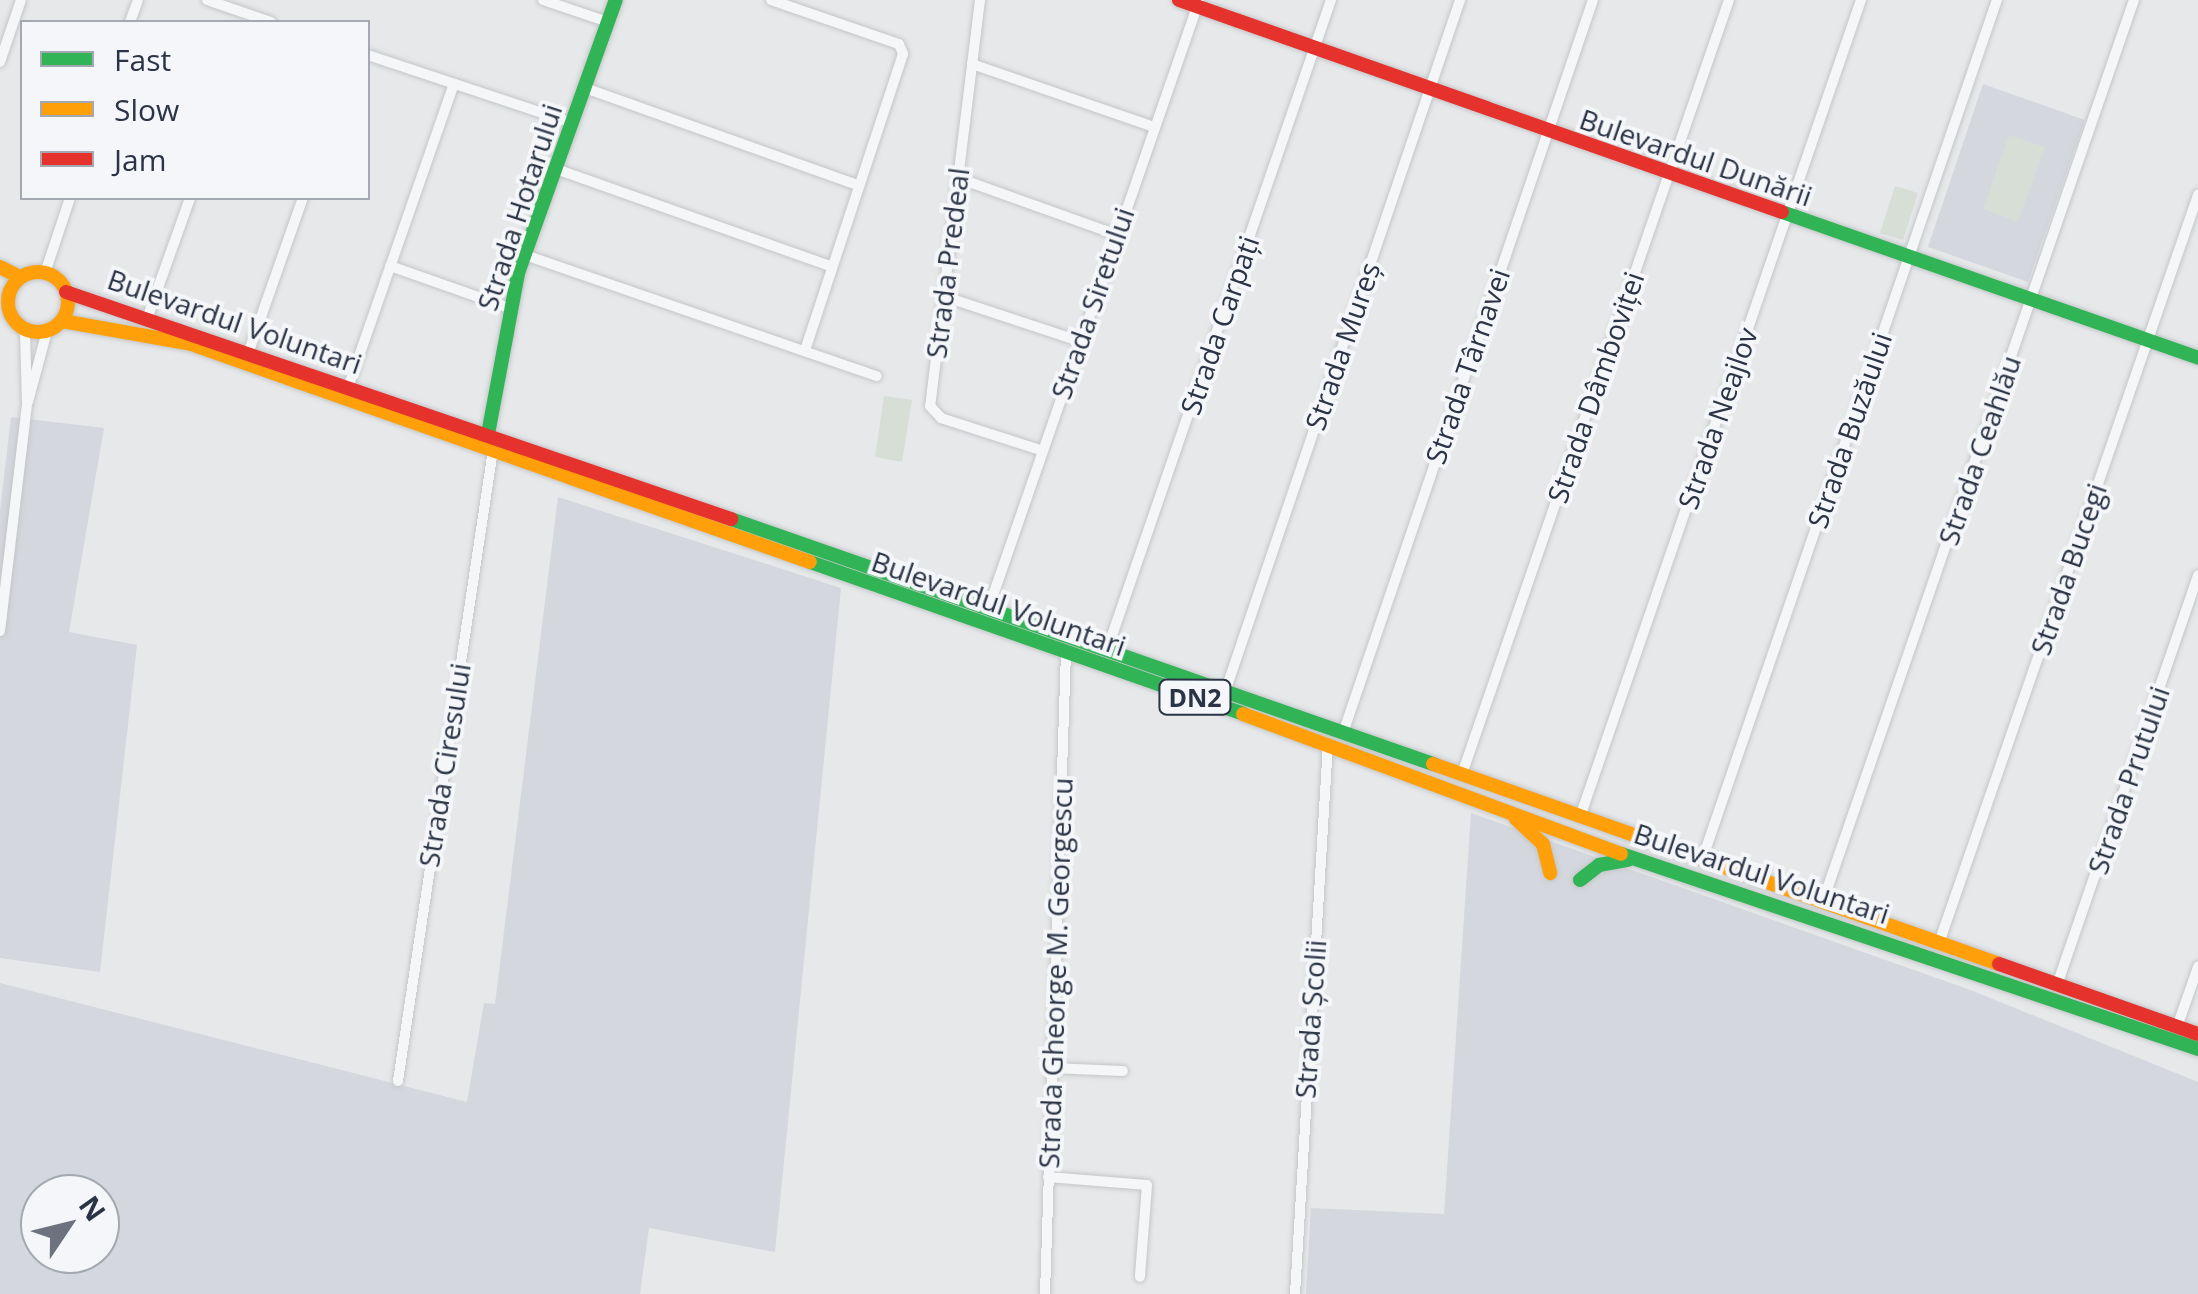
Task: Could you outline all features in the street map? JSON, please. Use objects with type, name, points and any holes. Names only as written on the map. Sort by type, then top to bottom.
[{"type":"main road","name":"Strada Hotarului","points":[[488,434],[509,308],[616,0]]},
{"type":"main road","name":"Bulevardul Dunării","points":[[1179,0],[1198,3],[1546,132],[2198,358]]},
{"type":"main road","points":[[0,267],[20,278]]},
{"type":"main road","name":"Bulevardul Voluntari","points":[[45,273],[66,292],[148,316],[989,607],[1580,819],[2198,1034]]},
{"type":"main road","points":[[45,273],[20,278],[4,296],[11,317],[25,330],[47,331],[62,321]]},
{"type":"main road","name":"Bulevardul Voluntari","points":[[66,292],[62,321],[191,344],[1328,744],[1635,859],[2198,1050]]},
{"type":"main road","points":[[1504,810],[1543,844],[1550,873]]},
{"type":"main road","points":[[1580,880],[1599,865],[1635,859]]},
{"type":"street","points":[[0,62],[22,0]]},
{"type":"street","points":[[207,0],[252,20]]},
{"type":"street","points":[[544,0],[608,22]]},
{"type":"street","points":[[771,0],[902,48],[805,352]]},
{"type":"street","name":"Strada Predeal","points":[[980,0],[943,296],[933,414],[1040,450]]},
{"type":"street","name":"Strada Carpați","points":[[1108,650],[1331,0]]},
{"type":"street","name":"Strada Mureș","points":[[1226,692],[1460,0]]},
{"type":"street","name":"Strada Târnavei","points":[[1344,733],[1593,0]]},
{"type":"street","name":"Strada Dâmboviței","points":[[1462,775],[1728,0]]},
{"type":"street","name":"Strada Neajlov","points":[[1574,836],[1860,0]]},
{"type":"street","name":"Strada Buzăului","points":[[1702,860],[1997,0]]},
{"type":"street","name":"Strada Ceahlău","points":[[1823,901],[2134,0]]},
{"type":"street","name":"Strada Siretului","points":[[989,607],[1040,450],[1198,3]]},
{"type":"street","points":[[370,56],[572,123]]},
{"type":"street","points":[[972,64],[1154,126]]},
{"type":"street","points":[[348,385],[454,84]]},
{"type":"street","points":[[585,88],[858,185]]},
{"type":"street","points":[[556,168],[832,267]]},
{"type":"street","points":[[958,178],[1116,235]]},
{"type":"street","name":"Strada Bucegi","points":[[1940,943],[2198,195]]},
{"type":"street","points":[[45,273],[69,200]]},
{"type":"street","points":[[148,316],[189,200]]},
{"type":"street","points":[[249,351],[302,200]]},
{"type":"street","points":[[525,255],[877,376]]},
{"type":"street","points":[[390,266],[509,308]]},
{"type":"street","points":[[943,296],[1079,342]]},
{"type":"street","points":[[0,631],[27,403],[25,330]]},
{"type":"street","points":[[27,403],[47,331]]},
{"type":"street","name":"Strada Ciresului","points":[[398,1081],[493,450]]},
{"type":"street","name":"Strada Prutului","points":[[2058,985],[2198,576]]},
{"type":"street","name":"Strada Gheorge M. Georgescu","points":[[1045,1294],[1066,652]]},
{"type":"street","name":"Strada Școlii","points":[[1295,1294],[1328,744]]},
{"type":"street","points":[[2177,1027],[2198,968]]},
{"type":"street","points":[[1051,1068],[1123,1071]]},
{"type":"street","points":[[1048,1177],[1147,1184],[1140,1277]]},
{"type":"shaded area","points":[[1983,84],[2085,120],[2028,282],[1928,247]]},
{"type":"shaded area","points":[[2009,135],[2045,147],[2018,222],[1983,209]]},
{"type":"shaded area","points":[[1895,186],[1918,193],[1903,240],[1880,233]]},
{"type":"shaded area","points":[[884,396],[912,400],[902,462],[875,457]]},
{"type":"shaded area","points":[[11,417],[104,428],[69,632],[137,645],[100,972],[0,958],[0,511]]},
{"type":"shaded area","points":[[558,497],[841,588],[775,1252],[649,1228],[640,1294],[0,1294],[0,983],[467,1102],[484,1003],[495,1004]]},
{"type":"shaded area","points":[[1471,813],[1973,991],[2198,1082],[2198,1294],[1306,1294],[1311,1208],[1444,1214]]},
{"type":"traffic: fast","points":[[488,434],[518,273],[616,0]]},
{"type":"traffic: fast","points":[[1782,212],[2198,358]]},
{"type":"traffic: fast","points":[[731,519],[1433,764]]},
{"type":"traffic: fast","points":[[810,562],[1243,714]]},
{"type":"traffic: fast","points":[[1621,854],[2198,1049]]},
{"type":"traffic: fast","points":[[1580,880],[1599,865],[1628,860]]},
{"type":"traffic: slow","points":[[0,267],[20,277]]},
{"type":"traffic: slow","points":[[38,272],[59,281],[68,302],[59,323],[38,332],[17,323],[8,302],[17,281],[38,272]]},
{"type":"traffic: slow","points":[[62,321],[191,344],[810,562]]},
{"type":"traffic: slow","points":[[1243,714],[1621,854]]},
{"type":"traffic: slow","points":[[1433,764],[1999,964]]},
{"type":"traffic: slow","points":[[1516,819],[1543,844],[1550,873]]},
{"type":"traffic: jam","points":[[1179,0],[1782,212]]},
{"type":"traffic: jam","points":[[66,292],[731,519]]},
{"type":"traffic: jam","points":[[1999,964],[2198,1034]]}]
